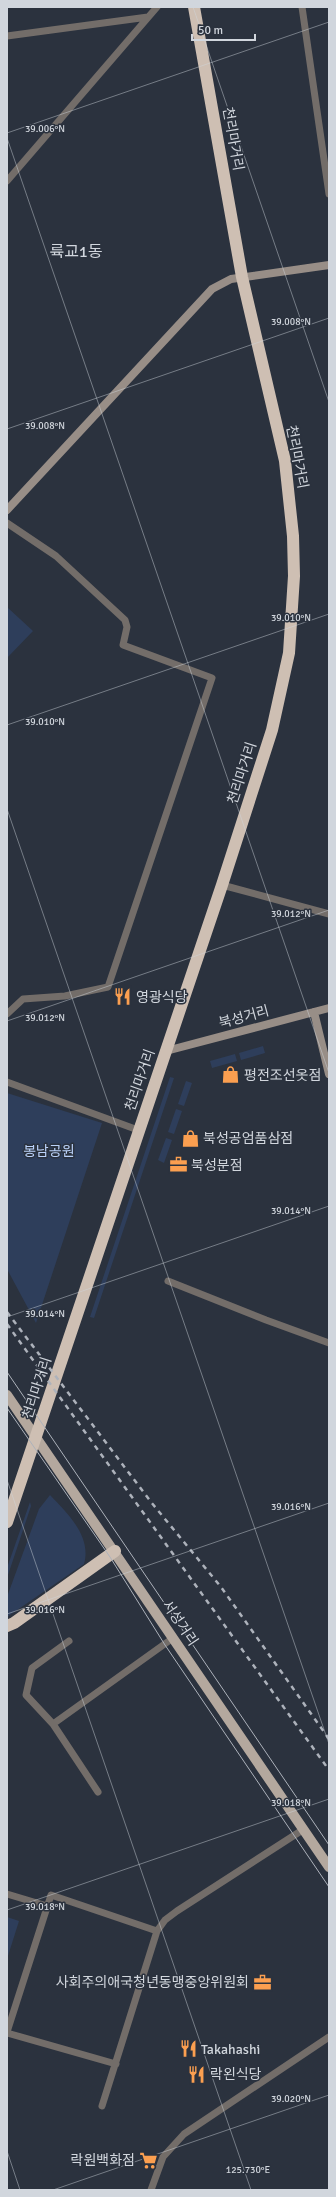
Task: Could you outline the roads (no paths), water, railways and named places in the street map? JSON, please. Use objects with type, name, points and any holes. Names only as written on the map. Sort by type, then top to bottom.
[{"type":"highway","name":"천리마거리","points":[[7,1522],[138,1130],[222,885],[272,730],[289,653],[293,600],[293,536],[285,461],[242,277],[194,7]]},
{"type":"highway","points":[[7,1626],[14,1623],[115,1551]]},
{"type":"main road","name":"서성거리","points":[[7,1395],[115,1551],[329,1867]]},
{"type":"street","points":[[7,181],[157,7]]},
{"type":"street","points":[[302,7],[329,194]]},
{"type":"street","points":[[7,36],[148,17]]},
{"type":"street","points":[[7,510],[207,293],[224,281],[329,264]]},
{"type":"street","points":[[7,523],[56,556],[125,620],[126,628],[123,645],[212,678],[108,988],[65,996],[23,999],[7,1014]]},
{"type":"street","points":[[222,885],[329,914]]},
{"type":"street","name":"북성거리","points":[[166,1051],[329,1008]]},
{"type":"street","points":[[314,1012],[329,1074]]},
{"type":"street","points":[[7,1082],[138,1130]]},
{"type":"street","points":[[168,1281],[329,1343]]},
{"type":"street","points":[[52,1724],[173,1638]]},
{"type":"street","points":[[69,1641],[32,1668],[26,1695],[52,1724],[98,1792]]},
{"type":"street","points":[[102,2106],[157,1931],[165,1920],[304,1829]]},
{"type":"street","points":[[7,1894],[47,1906]]},
{"type":"street","points":[[116,2064],[7,2032],[51,1895],[157,1931]]},
{"type":"street","points":[[151,2190],[163,2157],[184,2134],[329,2037]]},
{"type":"tram line","points":[[7,1372],[329,1845]]},
{"type":"tram line","points":[[7,1408],[110,1557],[165,1645],[329,1887]]},
{"type":"railway","points":[[7,1312],[151,1502],[221,1587],[329,1739]]},
{"type":"railway","points":[[7,1324],[329,1770]]},
{"type":"place","name":"영광식당","points":[[123,997]]},
{"type":"place","name":"평전조선옷점","points":[[231,1075]]},
{"type":"place","name":"북성공엄품삼점","points":[[190,1138]]},
{"type":"place","name":"북성분점","points":[[178,1165]]},
{"type":"place","name":"사회주의애국청년동맹중앙위원회","points":[[262,1982]]},
{"type":"place","name":"Takahashi","points":[[188,2049]]},
{"type":"place","name":"락왼식당","points":[[197,2074]]},
{"type":"place","name":"락원백화점","points":[[148,2160]]},
{"type":"district","name":"륙교1동","points":[[76,252]]},
{"type":"park label","name":"봉남공원","points":[[49,1151]]}]
